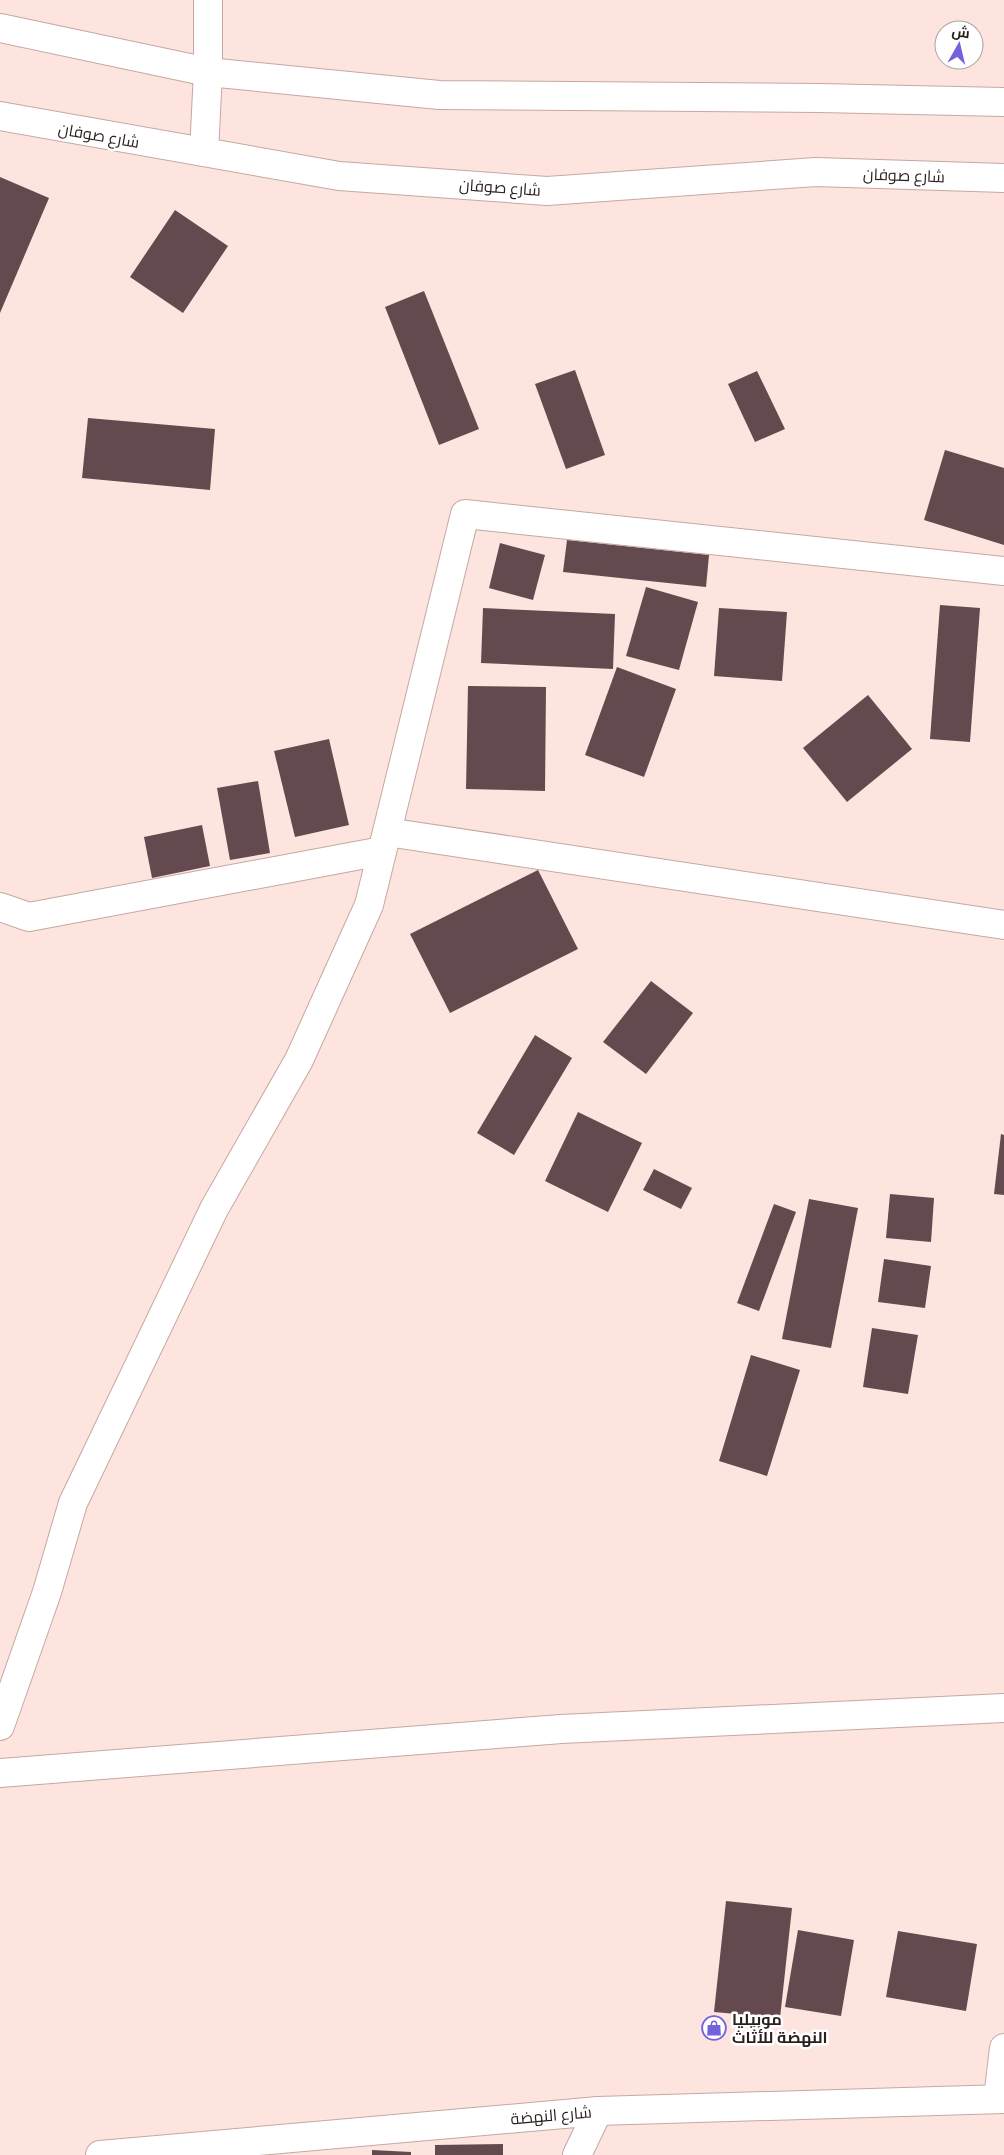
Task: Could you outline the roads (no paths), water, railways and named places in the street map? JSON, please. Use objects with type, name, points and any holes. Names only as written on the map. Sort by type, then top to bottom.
[{"type":"street","points":[[204,152],[208,72],[208,0]]},
{"type":"street","points":[[0,28],[208,72],[439,94],[1004,102]]},
{"type":"street","name":"شارع صوفان","points":[[0,116],[339,176],[547,190],[816,172],[1004,178]]},
{"type":"street","points":[[0,1726],[47,1592],[74,1503],[214,1210],[299,1060],[369,905],[465,514],[1004,571]]},
{"type":"street","points":[[0,907],[29,917],[385,841],[1004,925]]},
{"type":"street","points":[[0,1773],[560,1729],[1004,1708]]},
{"type":"street","points":[[1001,2099],[1004,2048]]},
{"type":"street","name":"شارع النهضة","points":[[100,2155],[598,2111],[1001,2099]]},
{"type":"street","points":[[577,2155],[598,2111]]},
{"type":"place","name":"موبيليا النهضة للأثاث","points":[[714,2028]]}]
